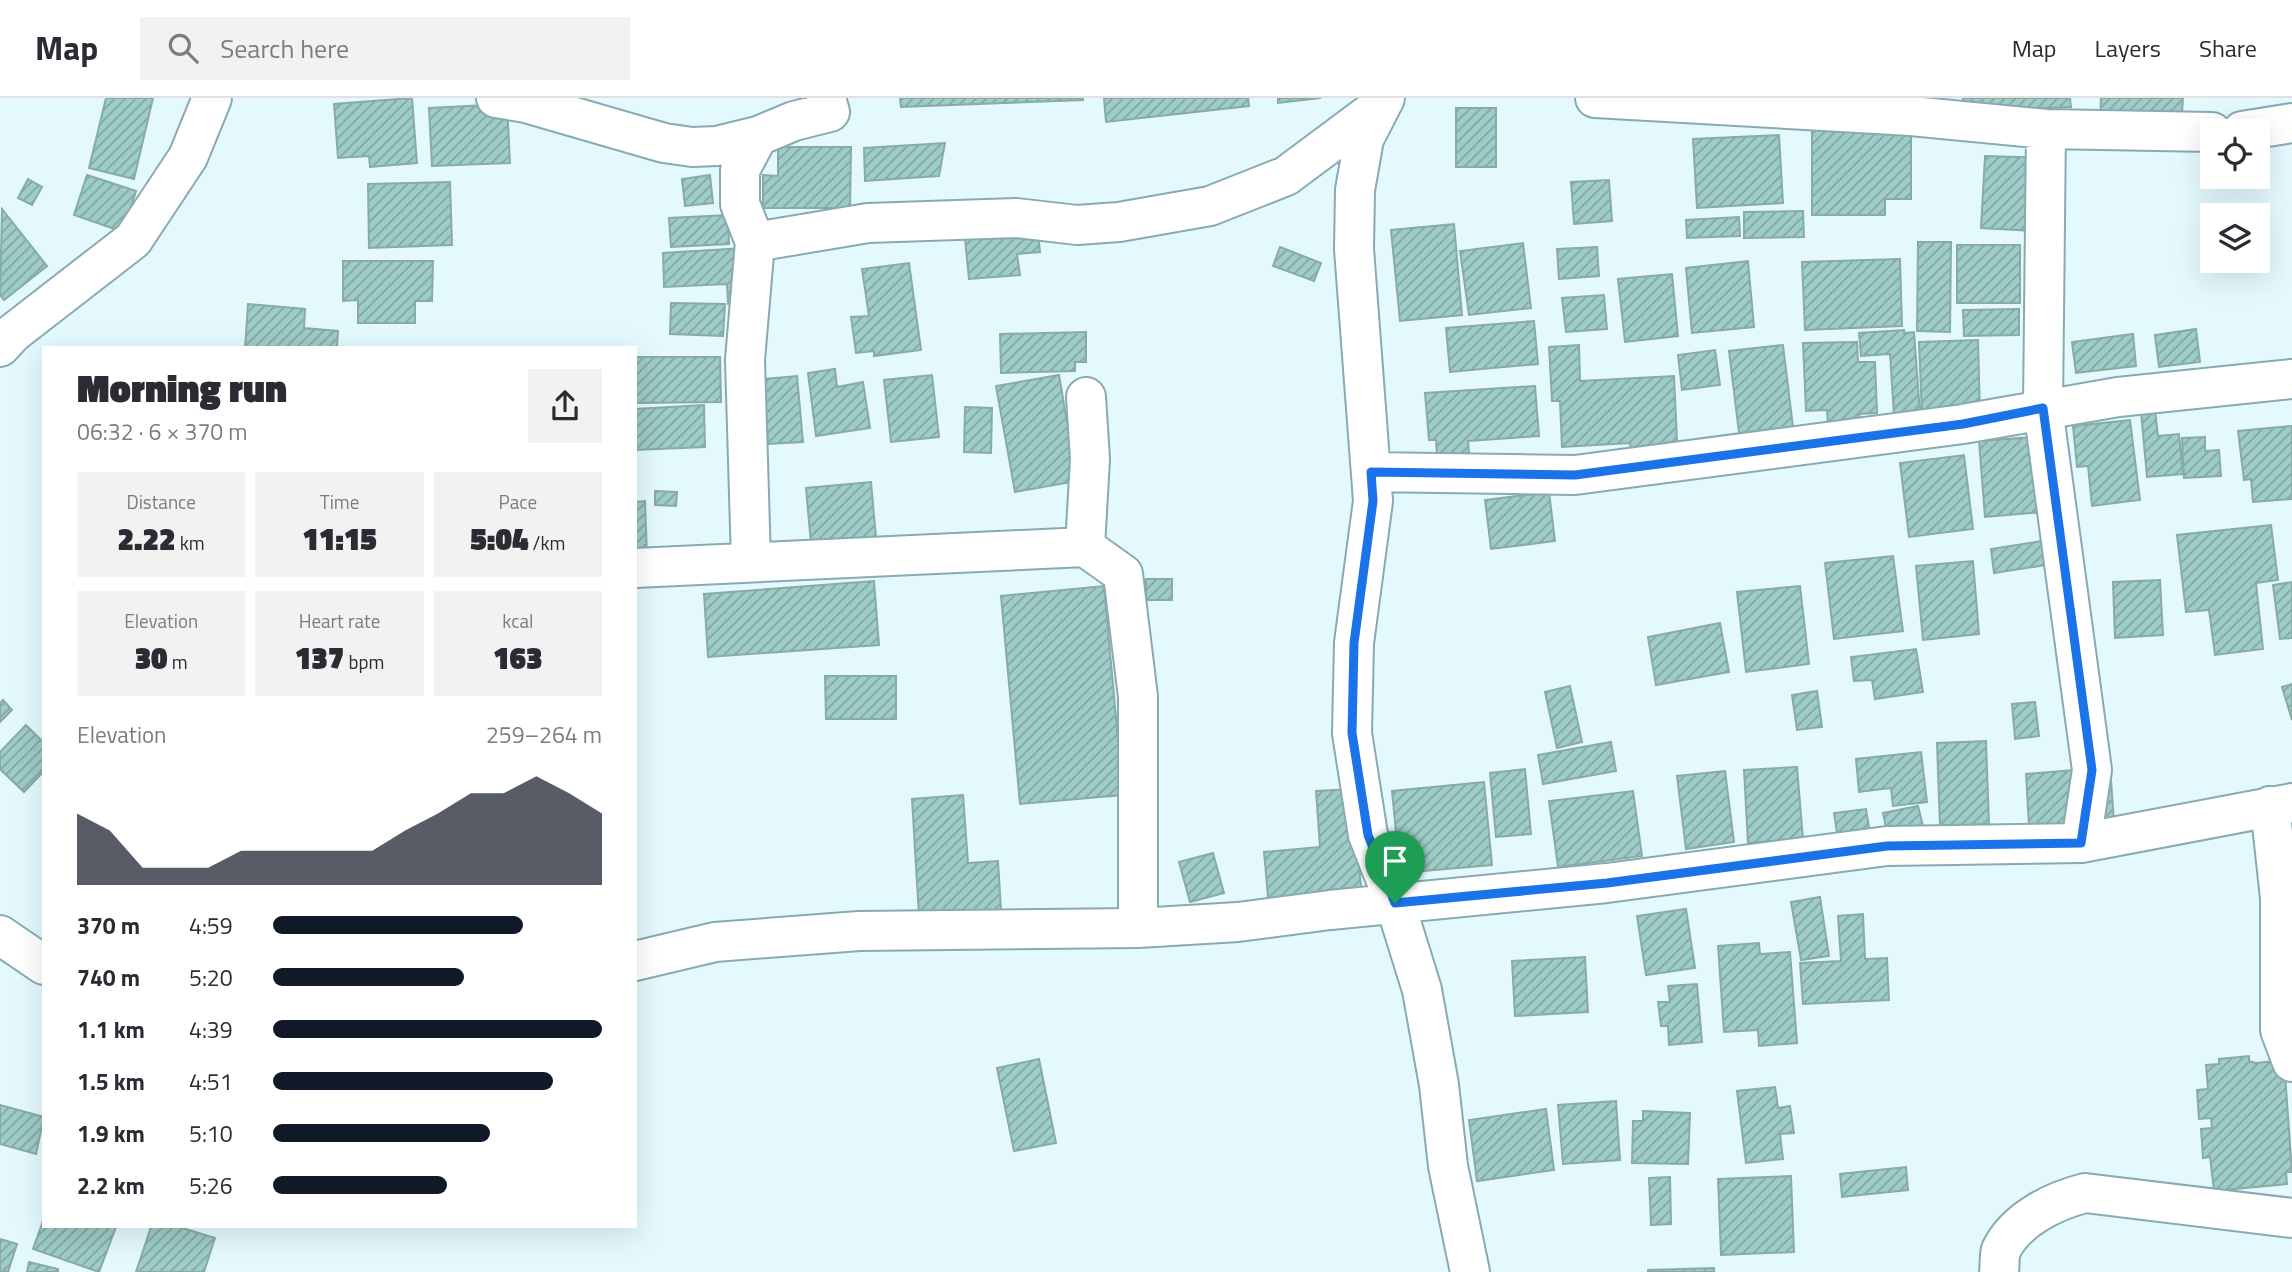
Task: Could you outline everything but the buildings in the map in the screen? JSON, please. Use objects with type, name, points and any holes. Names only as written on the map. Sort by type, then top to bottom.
[{"type":"street","points":[[0,347],[13,332],[133,240],[188,156],[212,98]]},
{"type":"street","points":[[496,98],[673,144],[717,146],[758,136],[794,121],[830,112],[826,98]]},
{"type":"street","points":[[1595,98],[1911,116],[2046,129],[2200,132]]},
{"type":"street","points":[[755,242],[868,223],[1016,218],[1077,225],[1119,222],[1210,206],[1286,176],[1381,103]]},
{"type":"street","points":[[1381,103],[1364,139],[1358,164],[1354,226],[1373,501],[1354,643],[1352,733],[1368,835],[1395,903],[1422,990],[1433,1041],[1448,1166],[1470,1272]]},
{"type":"street","points":[[2270,127],[2292,123]]},
{"type":"street","points":[[2046,129],[2043,408],[2092,770],[2081,843]]},
{"type":"street","points":[[751,562],[746,360],[755,242],[740,204],[740,170],[758,136]]},
{"type":"street","points":[[1371,472],[1575,475],[1963,424],[2118,397],[2292,379]]},
{"type":"street","points":[[1085,547],[1090,459],[1086,397]]},
{"type":"street","points":[[637,568],[1085,547],[1123,574],[1138,697],[1138,929]]},
{"type":"street","points":[[637,961],[715,942],[859,931],[1138,929],[1238,922],[1395,903],[1607,883],[1887,846],[2081,843],[2281,804],[2280,1030],[2292,1062]]},
{"type":"street","points":[[0,935],[42,964]]},
{"type":"street","points":[[1999,1272],[2001,1251],[2022,1225],[2056,1200],[2085,1193],[2292,1218]]},
{"type":"route","points":[[2043,408],[2092,770],[2081,843],[1887,846],[1607,883],[1395,903],[1368,835],[1352,733],[1354,643],[1373,501],[1371,472],[1575,475],[1963,424],[2043,408]]}]
